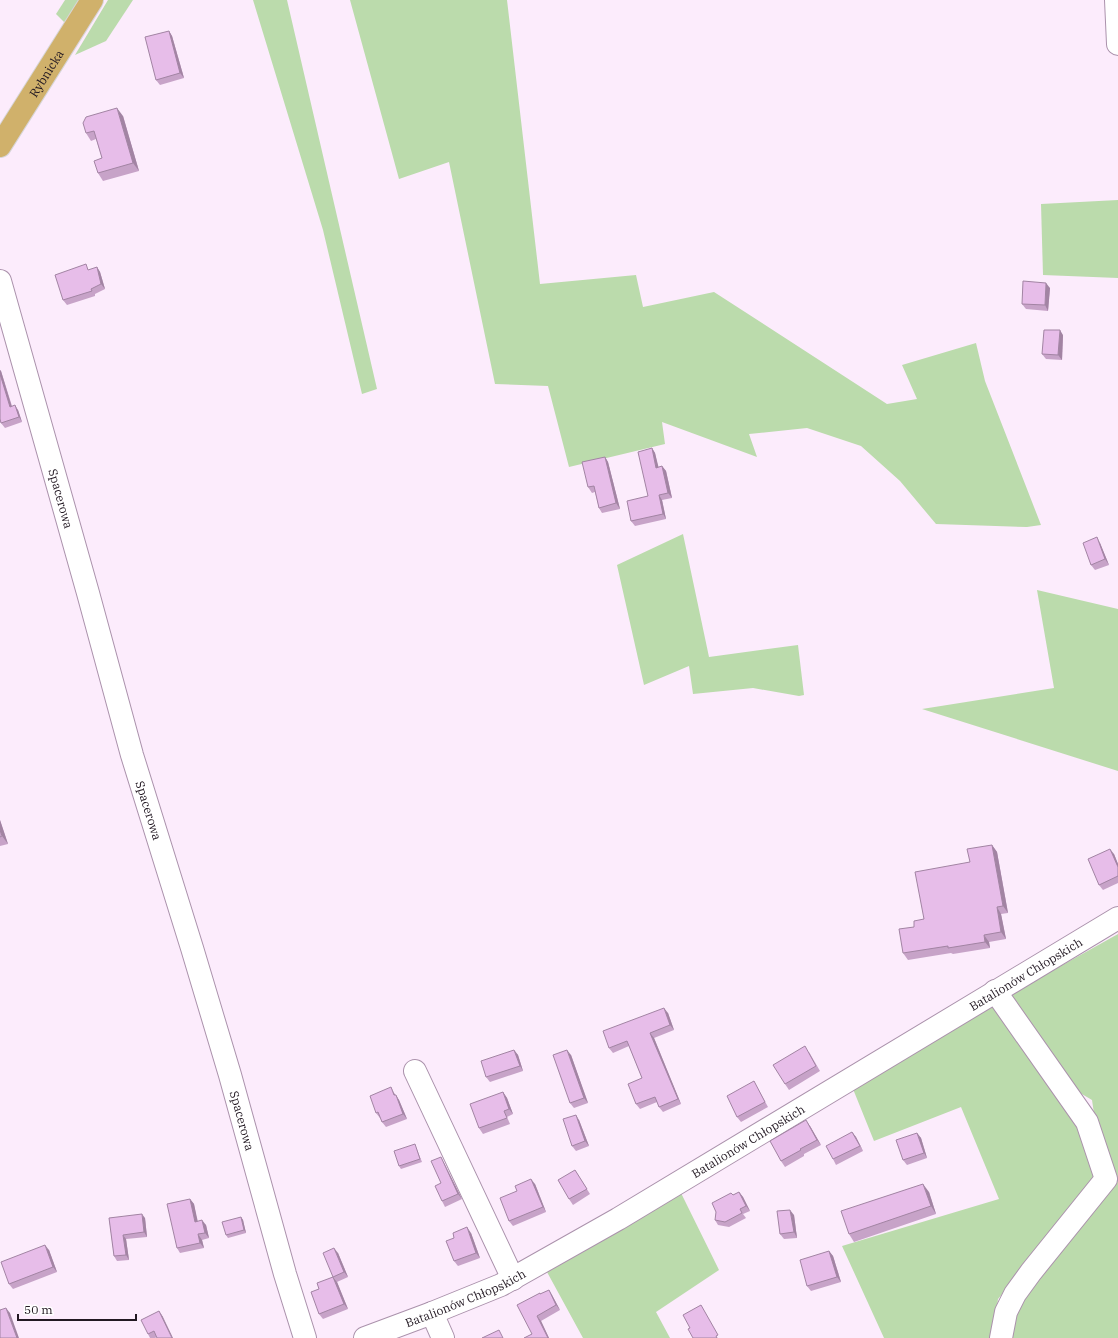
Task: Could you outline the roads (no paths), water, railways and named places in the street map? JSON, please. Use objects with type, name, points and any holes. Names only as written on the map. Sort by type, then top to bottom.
[{"type":"main road","name":"Rybnicka","points":[[0,146],[92,0]]},
{"type":"street","points":[[1116,0],[1118,44]]},
{"type":"street","name":"Spacerowa","points":[[0,281],[132,755],[230,1075],[285,1274],[305,1338]]},
{"type":"street","name":"Batalionów Chłopskich","points":[[365,1338],[501,1285],[625,1216],[1118,918]]},
{"type":"street","points":[[995,992],[1087,1122],[1112,1174],[1031,1272],[1015,1294],[1006,1312],[1001,1338]]},
{"type":"street","points":[[415,1071],[513,1278]]},
{"type":"street","points":[[432,1313],[443,1338]]}]
